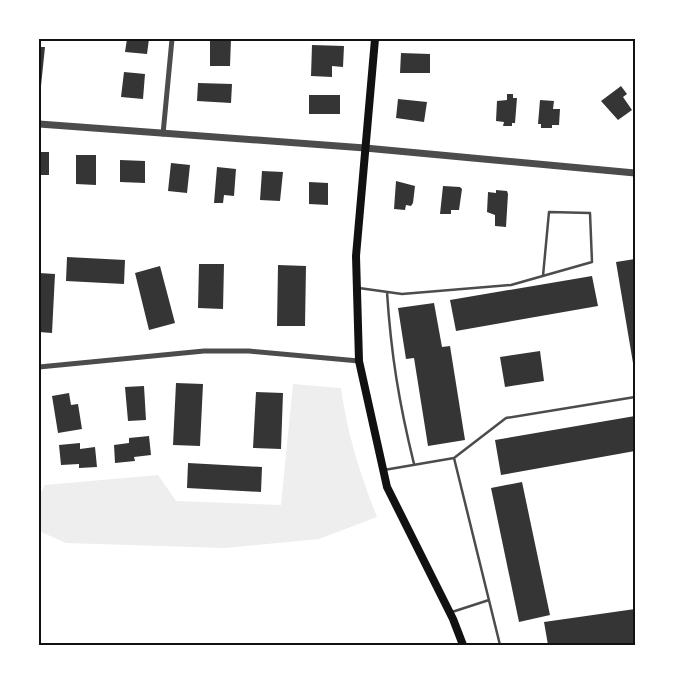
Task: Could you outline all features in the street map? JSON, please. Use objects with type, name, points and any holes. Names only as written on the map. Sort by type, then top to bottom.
[{"type":"main road","points":[[375,39],[356,256],[359,361],[387,487],[463,645]]},
{"type":"street","points":[[163,135],[172,39]]},
{"type":"street","points":[[39,124],[163,135],[365,148],[635,173]]},
{"type":"street","points":[[39,367],[204,351],[249,351],[359,361]]},
{"type":"lane","points":[[357,288],[402,294],[511,285],[543,276],[592,262],[590,213],[549,212],[543,276]]},
{"type":"lane","points":[[386,292],[393,366],[400,410],[414,464]]},
{"type":"lane","points":[[383,470],[454,458],[506,418],[635,397]]},
{"type":"lane","points":[[454,458],[500,645]]},
{"type":"lane","points":[[449,613],[489,600]]},
{"type":"shaded area","points":[[293,384],[341,388],[355,453],[377,517],[319,539],[225,548],[66,543],[39,531],[39,496],[45,485],[158,475],[176,501],[281,505]]},
{"type":"building","points":[[127,39],[149,39],[147,54],[125,52]]},
{"type":"building","points":[[210,39],[231,39],[230,66],[210,66]]},
{"type":"building","points":[[312,45],[344,46],[343,67],[332,66],[332,77],[311,76]]},
{"type":"building","points":[[39,47],[45,47],[41,86],[39,85]]},
{"type":"building","points":[[401,53],[430,54],[430,73],[400,73]]},
{"type":"building","points":[[124,72],[145,74],[143,99],[121,97]]},
{"type":"building","points":[[198,83],[232,84],[231,103],[197,101]]},
{"type":"building","points":[[621,86],[627,94],[623,97],[632,110],[618,120],[601,101]]},
{"type":"building","points":[[507,94],[513,94],[513,98],[517,98],[515,123],[512,123],[512,126],[503,126],[504,122],[496,121],[497,101],[507,100]]},
{"type":"building","points":[[309,95],[340,95],[340,114],[309,114]]},
{"type":"building","points":[[398,99],[427,102],[424,122],[396,118]]},
{"type":"building","points":[[540,100],[554,101],[553,109],[560,109],[559,125],[552,125],[552,128],[541,128],[541,124],[538,124]]},
{"type":"building","points":[[39,152],[49,152],[49,175],[39,175]]},
{"type":"building","points":[[76,155],[96,155],[96,185],[76,184]]},
{"type":"building","points":[[120,160],[145,161],[145,183],[120,182]]},
{"type":"building","points":[[171,163],[190,165],[187,193],[168,191]]},
{"type":"building","points":[[217,167],[236,169],[234,196],[224,195],[223,203],[214,203]]},
{"type":"building","points":[[262,171],[283,172],[280,201],[260,200]]},
{"type":"building","points":[[396,181],[415,186],[413,203],[411,206],[406,205],[405,210],[394,209]]},
{"type":"building","points":[[309,182],[328,183],[328,205],[309,204]]},
{"type":"building","points":[[443,186],[460,187],[462,189],[459,210],[451,210],[451,214],[440,214]]},
{"type":"building","points":[[496,190],[507,191],[508,194],[506,227],[495,226],[495,215],[487,212],[488,192],[496,193]]},
{"type":"building","points":[[67,257],[125,260],[124,284],[66,281]]},
{"type":"building","points":[[635,259],[635,369],[634,369],[616,262]]},
{"type":"building","points":[[199,264],[224,264],[223,309],[198,308]]},
{"type":"building","points":[[278,265],[306,266],[305,326],[277,326]]},
{"type":"building","points":[[160,266],[175,323],[149,330],[135,273]]},
{"type":"building","points":[[39,273],[55,274],[52,333],[39,332]]},
{"type":"building","points":[[592,276],[598,306],[456,331],[450,300]]},
{"type":"building","points":[[434,303],[442,347],[450,346],[465,440],[428,446],[414,358],[406,359],[398,308]]},
{"type":"building","points":[[540,351],[544,381],[505,387],[500,357]]},
{"type":"building","points":[[176,383],[203,384],[200,446],[173,445]]},
{"type":"building","points":[[144,386],[146,420],[128,421],[125,387]]},
{"type":"building","points":[[256,392],[283,393],[281,449],[253,448]]},
{"type":"building","points":[[69,393],[71,405],[78,404],[82,429],[58,433],[52,396]]},
{"type":"building","points":[[635,416],[635,451],[501,475],[495,440]]},
{"type":"building","points":[[149,436],[151,455],[134,457],[135,461],[115,463],[114,445],[129,443],[129,438]]},
{"type":"building","points":[[80,443],[80,449],[95,447],[97,467],[79,468],[79,464],[61,465],[59,445]]},
{"type":"building","points":[[188,463],[262,467],[261,492],[187,488]]},
{"type":"building","points":[[522,482],[550,615],[519,622],[491,488]]},
{"type":"building","points":[[635,609],[635,645],[548,645],[544,622]]}]
